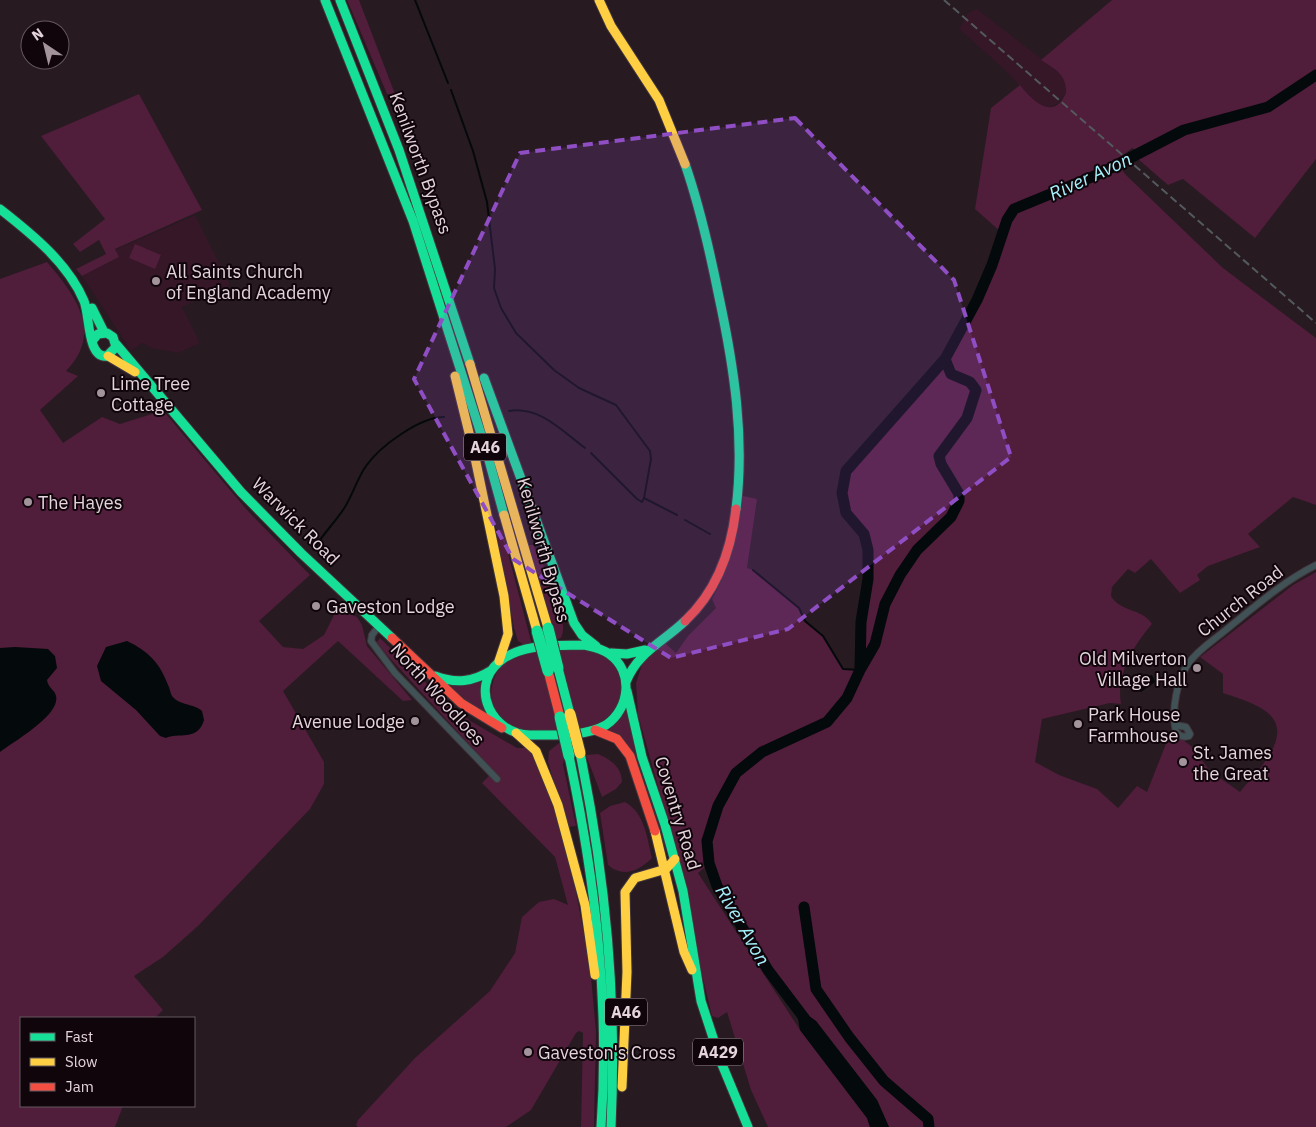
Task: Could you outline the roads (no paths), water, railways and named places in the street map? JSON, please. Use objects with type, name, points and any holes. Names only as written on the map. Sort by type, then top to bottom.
[{"type":"main road","name":"Kenilworth Bypass","points":[[325,0],[413,221],[542,629]]},
{"type":"main road","name":"Kenilworth Bypass","points":[[340,0],[404,162],[480,391],[574,755],[595,824],[609,920],[615,1031],[611,1127]]},
{"type":"main road","points":[[516,733],[540,734],[595,730],[614,717],[622,707],[631,667],[646,650],[668,635],[690,616],[707,596],[723,568],[730,542],[736,500],[739,466],[737,402],[727,332],[698,200],[659,100],[647,78],[615,33],[599,0]]},
{"type":"main road","points":[[404,162],[574,623],[582,635],[596,646],[611,653],[627,654],[646,650]]},
{"type":"main road","points":[[0,209],[38,242],[58,263],[90,304],[104,332],[112,335],[116,344],[114,352],[108,356],[96,354],[92,348],[89,314],[78,290]]},
{"type":"main road","points":[[427,265],[474,453],[504,596],[508,629],[507,639],[487,684],[487,700],[492,715],[503,728],[516,733],[533,747],[540,758],[556,799],[575,864],[591,940],[603,1078]]},
{"type":"main road","points":[[92,341],[97,335],[104,332]]},
{"type":"main road","name":"Warwick Road","points":[[116,344],[243,493],[379,626],[434,676],[452,697],[467,709],[503,728]]},
{"type":"main road","name":"Warwick Road","points":[[108,356],[122,363],[145,380]]},
{"type":"main road","points":[[496,665],[521,650],[577,645],[596,646]]},
{"type":"main road","points":[[611,653],[622,668],[626,687]]},
{"type":"main road","name":"Warwick Road","points":[[434,676],[448,681],[464,682],[475,680],[496,665]]},
{"type":"main road","name":"Coventry Road","points":[[626,687],[642,757],[675,859],[687,908],[695,975]]},
{"type":"main road","name":"Coventry Road","points":[[595,730],[614,737],[628,752],[649,809],[666,869],[684,952],[695,975],[710,1031],[748,1127]]},
{"type":"main road","name":"Kenilworth Bypass","points":[[574,755],[595,897],[602,971],[603,1078]]},
{"type":"main road","points":[[666,869],[675,859]]},
{"type":"main road","name":"A46","points":[[618,1127],[626,999],[624,892],[635,878],[666,869]]},
{"type":"main road","name":"A46","points":[[601,1127],[603,1078]]},
{"type":"street","name":"Church Road","points":[[1175,725],[1179,685],[1190,661],[1286,583],[1316,565]]},
{"type":"street","name":"North Woodloes","points":[[379,626],[372,635],[371,641],[388,665],[497,779]]},
{"type":"waterway","points":[[415,0],[448,83]]},
{"type":"waterway","name":"River Avon","points":[[860,670],[861,622],[868,579],[868,550],[864,534],[846,513],[842,493],[846,471],[945,359],[977,300],[992,265],[1007,220],[1014,209],[1099,174],[1184,130],[1268,107],[1316,75]]},
{"type":"waterway","points":[[451,90],[473,151],[487,202],[495,269],[494,288],[501,308],[516,333],[554,370],[579,388],[616,405],[650,451],[651,459],[644,498]]},
{"type":"waterway","name":"River Avon","points":[[805,1019],[768,970],[717,886],[709,863],[707,841],[718,806],[736,773],[762,752],[827,722],[847,698],[875,644],[885,604],[900,575],[917,550],[951,517],[959,501],[959,494],[941,464],[939,456],[967,418],[976,390],[970,382],[951,374],[945,359]]},
{"type":"waterway","points":[[509,411],[520,410],[541,416],[585,448]]},
{"type":"waterway","points":[[315,547],[345,507],[363,471],[372,458],[412,427],[434,418],[444,417]]},
{"type":"waterway","points":[[591,453],[637,499],[642,502],[644,498],[677,515]]},
{"type":"waterway","points":[[685,520],[710,534]]},
{"type":"waterway","points":[[753,570],[799,608],[805,621],[823,636],[843,669],[860,670]]},
{"type":"waterway","points":[[804,907],[816,989],[849,1037],[884,1081],[928,1119],[929,1127]]},
{"type":"railway","points":[[944,0],[1316,323]]},
{"type":"place","name":"All Saints Church of England Academy","points":[[156,281]]},
{"type":"place","name":"Lime Tree Cottage","points":[[101,393]]},
{"type":"place","name":"The Hayes","points":[[28,502]]},
{"type":"place","name":"Gaveston Lodge","points":[[316,606]]},
{"type":"place","name":"Old Milverton Village Hall","points":[[1197,668]]},
{"type":"place","name":"Avenue Lodge","points":[[415,721]]},
{"type":"place","name":"Park House Farmhouse","points":[[1078,724]]},
{"type":"place","name":"St. James the Great","points":[[1183,762]]},
{"type":"place","name":"Gaveston's Cross","points":[[528,1052]]}]
